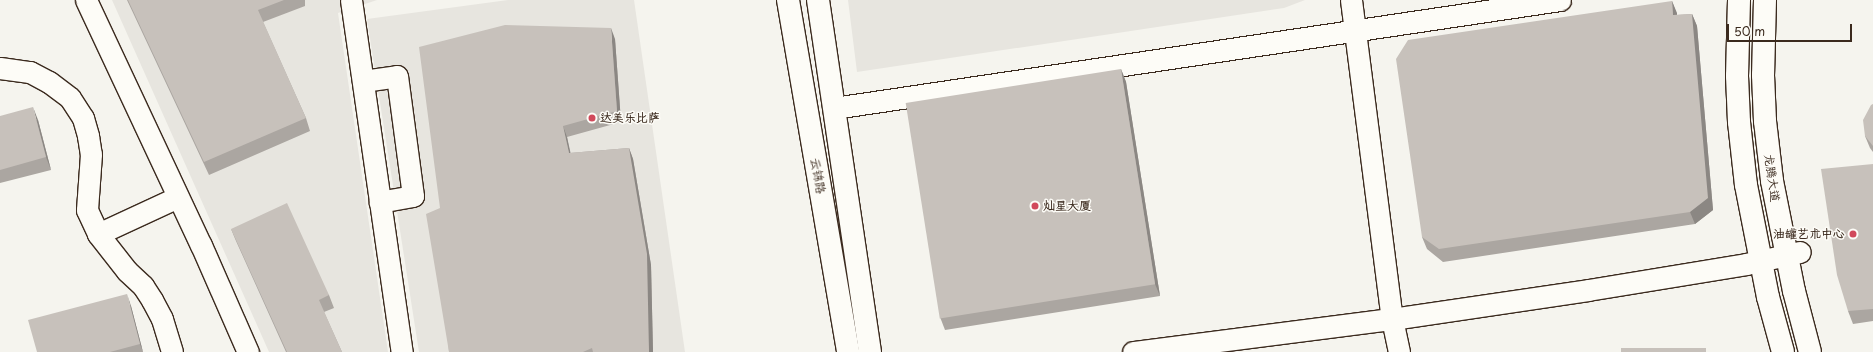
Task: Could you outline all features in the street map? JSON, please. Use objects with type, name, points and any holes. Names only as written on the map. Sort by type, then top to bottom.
[{"type":"main road","name":"云锦路","points":[[788,0],[848,352]]},
{"type":"main road","name":"云锦路","points":[[818,0],[870,352]]},
{"type":"main road","points":[[1739,0],[1737,76],[1740,130],[1746,185],[1760,260],[1783,352]]},
{"type":"main road","name":"龙腾大道","points":[[1765,0],[1763,75],[1765,121],[1772,181],[1793,253],[1810,352]]},
{"type":"street","points":[[86,0],[178,196],[248,352]]},
{"type":"street","points":[[351,0],[402,352]]},
{"type":"street","points":[[1351,0],[1392,318],[1399,352]]},
{"type":"street","points":[[834,108],[1560,0]]},
{"type":"street","points":[[0,68],[30,72],[49,82],[70,98],[83,118],[88,136],[90,154],[88,210],[98,234],[127,272],[143,286],[152,300],[162,319],[172,352]]},
{"type":"street","points":[[363,81],[397,76],[413,196],[380,202]]},
{"type":"street","points":[[98,234],[178,196]]},
{"type":"street","points":[[1133,352],[1392,318],[1588,290],[1793,253]]},
{"type":"shaded area","points":[[112,0],[377,0],[338,13],[388,352],[269,352]]},
{"type":"shaded area","points":[[508,0],[634,0],[685,352],[419,352],[367,19]]},
{"type":"shaded area","points":[[848,0],[1305,0],[1284,8],[857,72]]},
{"type":"building","points":[[128,0],[284,0],[258,10],[306,118],[204,162]]},
{"type":"building","points":[[1672,1],[1673,15],[1692,14],[1708,198],[1690,212],[1439,249],[1422,237],[1396,59],[1408,40]]},
{"type":"building","points":[[505,25],[611,28],[617,111],[563,126],[569,153],[629,148],[647,254],[649,352],[593,352],[592,348],[583,352],[449,352],[426,214],[440,208],[419,47]]},
{"type":"building","name":"灿星大厦","points":[[1121,69],[1155,284],[940,318],[906,103]]},
{"type":"building","points":[[1873,104],[1873,146],[1865,136],[1863,120]]},
{"type":"building","points":[[33,107],[46,157],[0,170],[0,116]]},
{"type":"building","name":"油罐艺术中心","points":[[1873,164],[1873,309],[1848,311],[1837,275],[1821,169]]},
{"type":"building","points":[[287,203],[329,295],[319,300],[342,352],[287,352],[231,229]]},
{"type":"building","points":[[127,294],[140,344],[110,352],[37,352],[28,320]]},
{"type":"building","points":[[1621,348],[1706,348],[1706,352],[1621,352]]},
{"type":"place","name":"达美乐比萨","points":[[592,118]]},
{"type":"place","name":"灿星大厦","points":[[1035,206]]},
{"type":"place","name":"油罐艺术中心","points":[[1853,234]]}]
